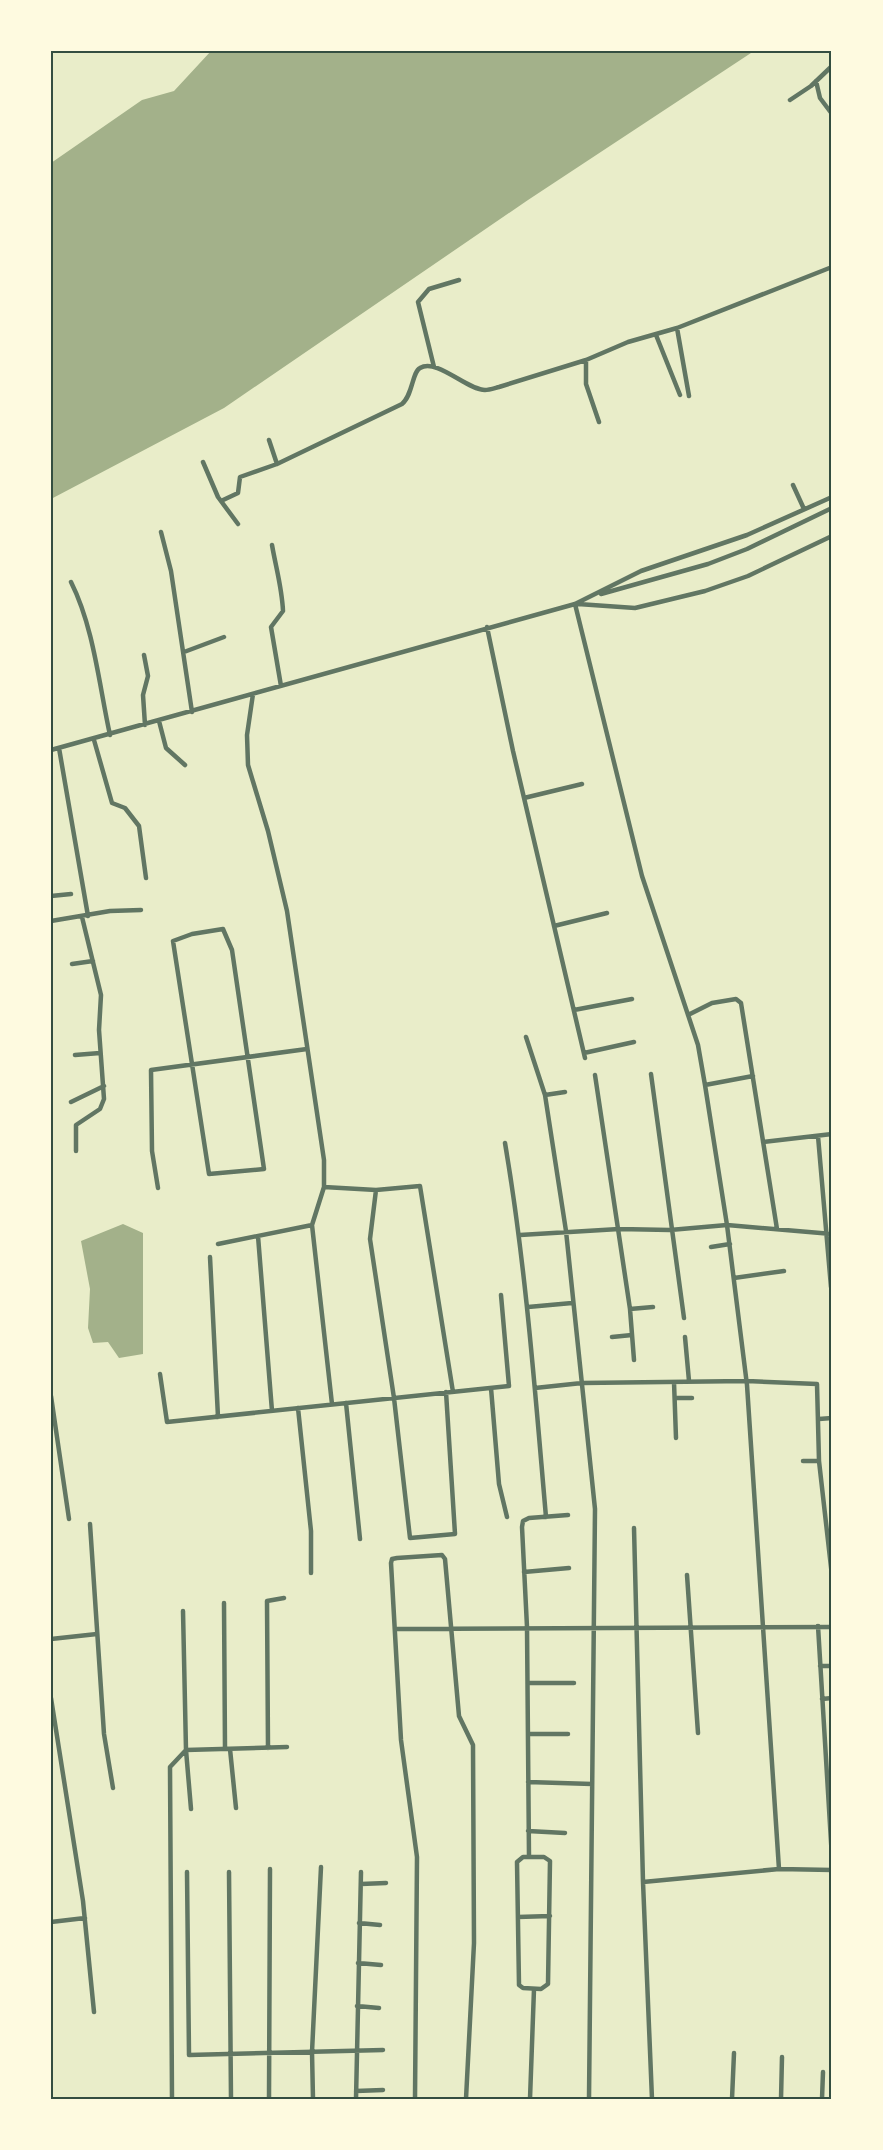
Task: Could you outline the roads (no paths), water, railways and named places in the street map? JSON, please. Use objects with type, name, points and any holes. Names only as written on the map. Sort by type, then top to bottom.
[{"type":"street","points":[[790,100],[832,66]]},
{"type":"street","points":[[816,81],[820,98],[832,114]]},
{"type":"street","points":[[221,501],[238,493],[240,477],[277,464],[402,404],[412,392],[417,371],[421,368],[434,367],[485,390],[586,360],[627,342],[677,328],[832,267]]},
{"type":"street","points":[[434,367],[418,302],[429,290],[459,280]]},
{"type":"street","points":[[677,328],[689,396]]},
{"type":"street","points":[[656,335],[680,394]]},
{"type":"street","points":[[586,360],[586,384],[599,422]]},
{"type":"street","points":[[269,441],[277,464]]},
{"type":"street","points":[[203,462],[221,501],[238,524]]},
{"type":"street","points":[[793,485],[804,509]]},
{"type":"street","points":[[598,595],[612,583],[747,535],[832,497]]},
{"type":"street","points":[[51,750],[94,740],[487,627],[575,604],[598,595],[708,564],[780,534],[832,508]]},
{"type":"street","points":[[160,532],[171,571],[192,712]]},
{"type":"street","points":[[575,604],[635,608],[654,604],[721,586],[832,536]]},
{"type":"street","points":[[272,545],[276,568],[280,576],[283,611],[271,627],[281,686]]},
{"type":"street","points":[[71,582],[86,627],[110,735]]},
{"type":"street","points":[[575,604],[642,876],[698,1046],[705,1085],[730,1244],[747,1381],[779,1869]]},
{"type":"street","points":[[487,627],[524,798],[585,1055],[634,1042]]},
{"type":"street","points":[[184,652],[224,637]]},
{"type":"street","points":[[144,655],[148,676],[143,695],[145,725]]},
{"type":"street","points":[[253,694],[247,735],[249,765],[287,911],[324,1160],[324,1187],[312,1225],[332,1404]]},
{"type":"street","points":[[159,721],[166,748],[185,765]]},
{"type":"street","points":[[94,740],[112,803],[125,808],[139,826],[146,878]]},
{"type":"street","points":[[59,748],[88,916]]},
{"type":"street","points":[[524,798],[582,784]]},
{"type":"street","points":[[51,896],[71,894]]},
{"type":"street","points":[[51,921],[88,916],[110,910],[141,910]]},
{"type":"street","points":[[554,926],[607,913]]},
{"type":"street","points":[[76,1150],[75,1125],[103,1105],[104,1086],[100,1053],[101,995],[82,917]]},
{"type":"street","points":[[223,929],[232,950],[264,1169],[210,1174],[193,1064],[173,941],[192,934],[223,929]]},
{"type":"street","points":[[72,964],[93,961]]},
{"type":"street","points":[[574,1010],[632,999]]},
{"type":"street","points":[[688,1015],[712,1003],[739,999],[777,1229]]},
{"type":"street","points":[[526,1037],[545,1095],[566,1231],[595,1509],[589,2099]]},
{"type":"street","points":[[158,1188],[152,1151],[151,1070],[307,1049]]},
{"type":"street","points":[[75,1055],[100,1053]]},
{"type":"street","points":[[651,1074],[670,1230],[684,1318]]},
{"type":"street","points":[[595,1075],[630,1309],[634,1360]]},
{"type":"street","points":[[705,1085],[753,1076]]},
{"type":"street","points":[[71,1102],[104,1086]]},
{"type":"street","points":[[545,1095],[565,1092]]},
{"type":"street","points":[[763,1142],[832,1134]]},
{"type":"street","points":[[818,1136],[830,1234],[831,1287]]},
{"type":"street","points":[[505,1143],[520,1235],[528,1307],[546,1518]]},
{"type":"street","points":[[324,1187],[376,1190],[420,1186],[453,1392]]},
{"type":"street","points":[[376,1190],[370,1239],[394,1398],[410,1538],[456,1534],[446,1392]]},
{"type":"street","points":[[520,1235],[619,1229],[670,1230],[727,1224],[830,1234]]},
{"type":"street","points":[[218,1244],[312,1225]]},
{"type":"street","points":[[258,1236],[272,1411]]},
{"type":"street","points":[[711,1247],[730,1244]]},
{"type":"street","points":[[210,1257],[218,1417]]},
{"type":"street","points":[[734,1278],[784,1271]]},
{"type":"street","points":[[160,1374],[167,1422],[509,1386],[501,1295]]},
{"type":"street","points":[[528,1307],[572,1303]]},
{"type":"street","points":[[630,1309],[653,1307]]},
{"type":"street","points":[[612,1337],[632,1335]]},
{"type":"street","points":[[685,1337],[689,1381]]},
{"type":"street","points":[[535,1388],[582,1383],[689,1381],[817,1384],[819,1461],[832,1576]]},
{"type":"street","points":[[674,1382],[676,1438]]},
{"type":"street","points":[[491,1388],[499,1484],[507,1517]]},
{"type":"street","points":[[51,1396],[69,1519]]},
{"type":"street","points":[[675,1398],[692,1398]]},
{"type":"street","points":[[346,1403],[360,1539]]},
{"type":"street","points":[[298,1408],[311,1531],[310,1573]]},
{"type":"street","points":[[819,1419],[832,1418]]},
{"type":"street","points":[[803,1461],[819,1461]]},
{"type":"street","points":[[529,1857],[527,1627],[523,1521],[568,1515]]},
{"type":"street","points":[[90,1524],[105,1734],[113,1788]]},
{"type":"street","points":[[634,1528],[643,1882],[652,2099]]},
{"type":"street","points":[[415,2099],[417,1857],[400,1740],[392,1559],[441,1555],[446,1559],[459,1716],[473,1745],[474,1943],[465,2099]]},
{"type":"street","points":[[524,1572],[569,1568]]},
{"type":"street","points":[[687,1575],[698,1733]]},
{"type":"street","points":[[268,1748],[267,1601],[284,1598]]},
{"type":"street","points":[[224,1603],[228,1749],[236,1808]]},
{"type":"street","points":[[183,1611],[186,1750],[191,1809]]},
{"type":"street","points":[[395,1629],[637,1626],[832,1627]]},
{"type":"street","points":[[818,1626],[832,1858]]},
{"type":"street","points":[[51,1639],[98,1634]]},
{"type":"street","points":[[820,1666],[832,1666]]},
{"type":"street","points":[[528,1683],[574,1683]]},
{"type":"street","points":[[51,1698],[85,1918],[94,2012]]},
{"type":"street","points":[[822,1699],[832,1698]]},
{"type":"street","points":[[528,1734],[568,1734]]},
{"type":"street","points":[[172,2099],[170,1767],[186,1750],[287,1747]]},
{"type":"street","points":[[528,1782],[592,1784]]},
{"type":"street","points":[[528,1831],[565,1833]]},
{"type":"street","points":[[529,1857],[548,1858],[550,1861],[548,1984],[544,1989],[519,1985],[517,1862],[529,1857]]},
{"type":"street","points":[[313,2099],[312,2052],[321,1867]]},
{"type":"street","points":[[269,2099],[270,1869]]},
{"type":"street","points":[[643,1882],[779,1869],[832,1870]]},
{"type":"street","points":[[187,1872],[189,2055],[383,2050]]},
{"type":"street","points":[[229,1872],[231,2099]]},
{"type":"street","points":[[356,2099],[361,1872]]},
{"type":"street","points":[[361,1884],[386,1883]]},
{"type":"street","points":[[518,1917],[550,1916]]},
{"type":"street","points":[[51,1922],[85,1918]]},
{"type":"street","points":[[360,1923],[380,1925]]},
{"type":"street","points":[[358,1964],[381,1965]]},
{"type":"street","points":[[530,2099],[534,1989]]},
{"type":"street","points":[[357,2006],[380,2008]]},
{"type":"street","points":[[732,2099],[734,2053]]},
{"type":"street","points":[[781,2099],[782,2057]]},
{"type":"street","points":[[822,2099],[823,2072]]},
{"type":"street","points":[[356,2091],[383,2090]]}]
